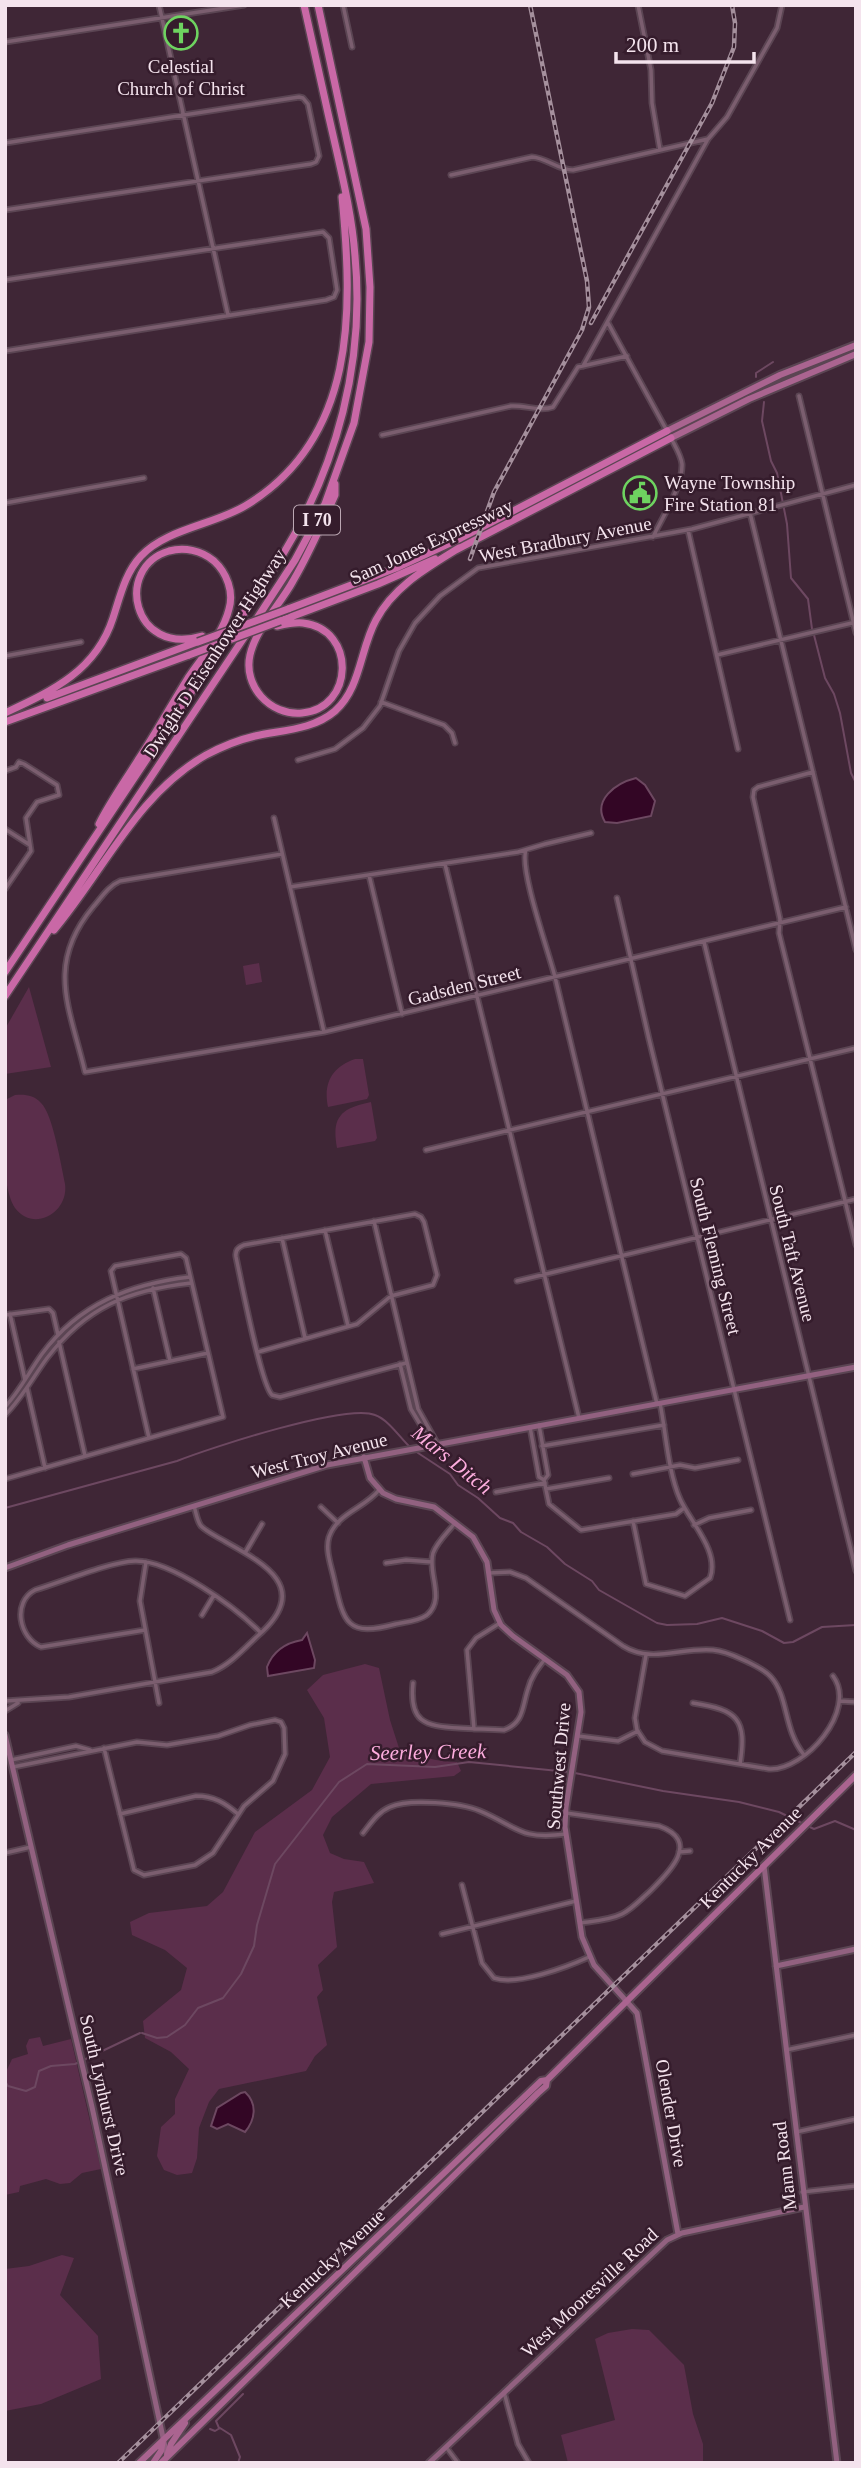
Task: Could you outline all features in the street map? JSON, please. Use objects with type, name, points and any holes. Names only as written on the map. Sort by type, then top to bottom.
[{"type":"highway","name":"Dwight D Eisenhower Highway","points":[[5,972],[288,546],[311,503],[329,460],[350,381],[357,307],[354,243],[339,161],[304,5]]},
{"type":"highway","name":"Dwight D Eisenhower Highway","points":[[5,996],[295,560],[320,515],[352,432],[362,391],[369,342],[370,275],[362,207],[318,5]]},
{"type":"highway","points":[[5,713],[57,688],[88,663],[107,634],[128,574],[144,553],[163,540],[220,519],[260,497],[295,464],[316,434],[328,412],[339,378],[346,331],[348,255],[339,161]]},
{"type":"highway","name":"Sam Jones Expressway","points":[[279,623],[459,548],[669,434]]},
{"type":"highway","name":"Sam Jones Expressway","points":[[200,639],[221,634],[396,568],[669,434]]},
{"type":"highway","points":[[5,724],[35,711],[261,628],[279,623],[300,622],[313,625],[329,635],[339,649],[343,665],[340,684],[330,701],[319,708],[294,713],[271,706],[255,688],[250,677],[249,664],[255,641],[293,583],[321,527],[335,495],[336,477]]},
{"type":"highway","points":[[28,962],[72,907],[142,810],[166,784],[195,762],[220,748],[256,736],[308,726],[332,714],[344,702],[353,687],[370,634],[384,607],[410,580],[459,548]]},
{"type":"highway","points":[[90,845],[104,814],[223,626],[230,608],[228,581],[213,561],[203,554],[187,549],[162,554],[146,567],[139,580],[137,597],[141,614],[149,626],[166,638],[181,641],[200,639]]},
{"type":"highway","points":[[5,713],[200,639]]},
{"type":"main road","name":"Sam Jones Expressway","points":[[669,434],[780,375],[856,345]]},
{"type":"main road","name":"Sam Jones Expressway","points":[[669,434],[856,354]]},
{"type":"main road","name":"Kentucky Avenue","points":[[166,2461],[856,1775]]},
{"type":"main road","name":"Kentucky Avenue","points":[[139,2463],[541,2081],[547,2080]]},
{"type":"main road","points":[[166,2461],[171,2444],[187,2417]]},
{"type":"main road","points":[[153,2463],[161,2451],[163,2440]]},
{"type":"street","points":[[159,5],[228,315]]},
{"type":"street","points":[[5,42],[244,5]]},
{"type":"street","points":[[343,5],[352,47]]},
{"type":"street","points":[[638,5],[651,70],[652,103],[660,150]]},
{"type":"street","points":[[583,366],[708,139],[727,117],[777,29],[782,5]]},
{"type":"street","points":[[5,143],[299,97],[308,104],[319,158],[316,162],[5,210]]},
{"type":"street","points":[[451,175],[532,158],[573,170],[708,139]]},
{"type":"street","points":[[5,280],[323,232],[328,235],[337,290],[333,298],[5,351]]},
{"type":"street","points":[[608,323],[681,458],[675,491],[653,537]]},
{"type":"street","points":[[383,435],[511,406],[524,405],[540,409],[553,407],[574,370],[627,356]]},
{"type":"street","points":[[799,396],[856,633]]},
{"type":"street","points":[[5,503],[144,478]]},
{"type":"street","name":"West Bradbury Avenue","points":[[298,761],[326,753],[357,734],[373,717],[382,702],[399,651],[415,623],[440,596],[472,571],[484,566],[688,530],[856,485]]},
{"type":"street","points":[[750,513],[856,950]]},
{"type":"street","points":[[688,530],[738,749]]},
{"type":"street","points":[[717,655],[855,623]]},
{"type":"street","points":[[5,656],[81,642]]},
{"type":"street","points":[[382,702],[444,725],[452,733],[455,743]]},
{"type":"street","points":[[5,771],[19,762],[24,764],[57,785],[59,795],[37,802],[26,818],[30,851],[5,889]]},
{"type":"street","points":[[813,772],[763,785],[754,790],[753,800],[780,924],[779,933],[856,1245]]},
{"type":"street","points":[[274,818],[324,1032]]},
{"type":"street","points":[[5,829],[30,845]]},
{"type":"street","points":[[290,887],[526,850],[591,833]]},
{"type":"street","points":[[526,850],[525,865],[536,912],[555,977],[664,1425],[676,1488],[711,1557],[710,1578],[685,1596],[645,1583],[633,1521]]},
{"type":"street","name":"Gadsden Street","points":[[282,854],[116,883],[88,913],[68,947],[64,964],[64,985],[85,1072],[324,1032],[846,907]]},
{"type":"street","points":[[445,864],[579,1418]]},
{"type":"street","points":[[369,875],[402,1014]]},
{"type":"street","name":"South Fleming Street","points":[[617,898],[696,1237],[790,1620]]},
{"type":"street","name":"South Taft Avenue","points":[[704,942],[856,1571]]},
{"type":"street","points":[[426,1150],[856,1048]]},
{"type":"street","points":[[517,1281],[856,1199]]},
{"type":"street","points":[[258,1352],[360,1322],[391,1296],[430,1287],[437,1275],[424,1222],[420,1216],[413,1214],[242,1246],[237,1250],[236,1257],[258,1352],[267,1389],[272,1395],[280,1396],[406,1363]]},
{"type":"street","points":[[374,1221],[418,1409],[434,1444]]},
{"type":"street","points":[[325,1230],[348,1326]]},
{"type":"street","points":[[282,1238],[305,1338]]},
{"type":"street","points":[[5,1479],[223,1417],[183,1255],[112,1268],[111,1273],[149,1438]]},
{"type":"street","points":[[5,1407],[43,1353],[90,1308],[153,1286],[191,1280]]},
{"type":"street","points":[[153,1286],[170,1361]]},
{"type":"street","points":[[5,1415],[59,1343],[87,1316],[116,1297]]},
{"type":"street","points":[[45,1468],[8,1315],[50,1309],[85,1456]]},
{"type":"street","points":[[133,1368],[208,1353]]},
{"type":"street","points":[[400,1364],[411,1409],[434,1444]]},
{"type":"street","name":"West Troy Avenue","points":[[5,1568],[68,1545],[327,1465],[856,1367]]},
{"type":"street","points":[[539,1425],[548,1475],[546,1489],[551,1507],[582,1530],[676,1514],[684,1508]]},
{"type":"street","points":[[542,1446],[664,1425]]},
{"type":"street","points":[[530,1427],[538,1477],[545,1482]]},
{"type":"street","points":[[364,1457],[370,1478],[380,1490],[396,1500],[434,1507],[480,1546],[489,1573],[492,1603],[500,1623],[475,1638],[467,1650],[474,1729]]},
{"type":"street","points":[[633,1474],[672,1467],[695,1468],[738,1460]]},
{"type":"street","points":[[546,1489],[609,1478]]},
{"type":"street","points":[[496,1492],[545,1482]]},
{"type":"street","points":[[380,1490],[368,1503],[338,1522],[328,1546],[341,1612],[353,1625],[371,1630],[419,1619],[428,1614],[436,1596],[432,1562],[436,1547],[456,1523]]},
{"type":"street","points":[[5,1701],[69,1698],[219,1669],[261,1633],[277,1615],[281,1604],[282,1590],[272,1571],[202,1527],[194,1506]]},
{"type":"street","points":[[321,1507],[338,1522]]},
{"type":"street","points":[[694,1525],[709,1518],[751,1510]]},
{"type":"street","points":[[245,1553],[262,1524]]},
{"type":"street","points":[[386,1563],[406,1560],[432,1562]]},
{"type":"street","points":[[145,1630],[41,1647],[26,1636],[20,1610],[24,1599],[32,1592],[121,1563],[146,1562],[168,1569],[214,1595],[241,1612],[261,1633]]},
{"type":"street","points":[[146,1562],[140,1596],[159,1703]]},
{"type":"street","points":[[489,1573],[510,1572],[526,1578],[623,1646],[646,1655],[716,1650],[760,1668],[778,1687],[790,1735],[804,1755]]},
{"type":"street","points":[[202,1615],[214,1595]]},
{"type":"street","name":"Southwest Drive","points":[[500,1623],[508,1633],[570,1678],[579,1692],[582,1707],[566,1813],[566,1834],[579,1923],[589,1957],[599,1972],[627,2001]]},
{"type":"street","points":[[349,1632],[353,1625]]},
{"type":"street","points":[[646,1655],[635,1718],[638,1731],[645,1742],[656,1749],[780,1769],[795,1763],[831,1727],[840,1702],[840,1687],[833,1676]]},
{"type":"street","points":[[413,1683],[414,1707],[423,1722],[435,1727],[504,1730],[517,1723],[522,1716],[532,1678],[545,1659]]},
{"type":"street","points":[[5,1711],[20,1702]]},
{"type":"street","points":[[840,1702],[856,1702]]},
{"type":"street","points":[[693,1703],[722,1708],[736,1719],[743,1737],[740,1764]]},
{"type":"street","points":[[12,1763],[76,1746],[92,1751],[104,1748],[137,1742],[167,1745],[193,1741],[275,1720],[281,1722],[284,1728],[285,1754],[274,1781],[238,1814],[213,1853],[195,1864],[155,1874],[144,1875],[134,1870],[104,1748]]},
{"type":"street","points":[[578,1736],[618,1741],[638,1731]]},
{"type":"street","name":"South Lynhurst Drive","points":[[5,1735],[83,2067],[166,2461]]},
{"type":"street","points":[[120,1814],[196,1796],[207,1796],[218,1799],[238,1814]]},
{"type":"street","points":[[363,1833],[387,1808],[411,1803],[467,1807],[484,1812],[515,1830],[531,1835],[566,1834]]},
{"type":"street","points":[[566,1813],[664,1827],[675,1837],[679,1852],[674,1867],[628,1911],[615,1917],[579,1923]]},
{"type":"street","points":[[5,1853],[31,1847]]},
{"type":"street","points":[[679,1852],[690,1851]]},
{"type":"street","name":"Mann Road","points":[[764,1866],[837,2463]]},
{"type":"street","points":[[462,1885],[484,1969],[500,1980],[513,1980],[565,1967],[589,1957]]},
{"type":"street","points":[[442,1934],[576,1901]]},
{"type":"street","points":[[776,1966],[856,1949]]},
{"type":"street","name":"Olender Drive","points":[[627,2001],[637,2013],[678,2234]]},
{"type":"street","points":[[786,2050],[856,2035]]},
{"type":"street","points":[[795,2132],[856,2119]]},
{"type":"street","points":[[803,2192],[856,2186]]},
{"type":"street","name":"West Mooresville Road","points":[[429,2463],[662,2244],[678,2234],[804,2207]]},
{"type":"street","points":[[504,2392],[518,2444],[529,2463]]},
{"type":"street","points":[[446,2446],[458,2463]]},
{"type":"shaded area","points":[[636,778],[645,785],[655,801],[651,816],[617,823],[605,822],[602,807],[608,794],[621,784]]},
{"type":"shaded area","points":[[259,963],[262,982],[246,985],[243,966]]},
{"type":"shaded area","points":[[29,987],[51,1067],[5,1074],[5,1029]]},
{"type":"shaded area","points":[[355,1059],[363,1059],[369,1095],[367,1099],[328,1107],[327,1091],[331,1077],[340,1066]]},
{"type":"shaded area","points":[[15,1095],[32,1097],[45,1109],[53,1129],[65,1184],[62,1203],[49,1216],[40,1219],[31,1219],[15,1208],[7,1185],[4,1156],[5,1100]]},
{"type":"shaded area","points":[[371,1102],[377,1138],[375,1141],[337,1148],[336,1128],[341,1115],[353,1107]]},
{"type":"shaded area","points":[[307,1633],[315,1660],[314,1668],[268,1676],[267,1667],[276,1652],[290,1643],[302,1640]]},
{"type":"shaded area","points":[[365,1664],[379,1668],[399,1748],[428,1758],[457,1762],[461,1771],[454,1776],[371,1784],[332,1817],[323,1835],[330,1853],[344,1859],[364,1862],[374,1883],[334,1892],[332,1902],[337,1947],[318,1965],[323,1990],[317,1997],[327,2045],[315,2056],[306,2071],[219,2089],[209,2102],[199,2128],[197,2158],[192,2173],[177,2175],[164,2170],[157,2156],[161,2127],[175,2114],[175,2099],[189,2069],[171,2052],[145,2038],[143,2021],[181,1990],[187,1968],[165,1950],[132,1935],[130,1922],[149,1913],[207,1906],[223,1892],[255,1832],[312,1790],[330,1757],[324,1718],[307,1690],[323,1675]]},
{"type":"shaded area","points":[[40,2037],[43,2046],[71,2039],[101,2169],[82,2173],[70,2183],[60,2184],[46,2179],[20,2186],[19,2192],[5,2195],[5,2074],[12,2059],[28,2054],[26,2046],[29,2039]]},
{"type":"shaded area","points":[[245,2092],[252,2102],[254,2112],[245,2132],[228,2124],[217,2129],[211,2126],[217,2108]]},
{"type":"shaded area","points":[[62,2255],[74,2258],[60,2295],[98,2336],[101,2379],[41,2404],[5,2411],[5,2269],[29,2266]]},
{"type":"shaded area","points":[[632,2329],[649,2330],[684,2365],[693,2414],[703,2444],[703,2463],[568,2463],[561,2435],[615,2420],[595,2339],[608,2333]]},
{"type":"waterway","points":[[756,377],[756,373],[773,362]]},
{"type":"waterway","points":[[764,402],[762,421],[771,461],[777,473],[787,524],[791,578],[808,599],[812,629]]},
{"type":"waterway","points":[[814,635],[825,678],[840,713],[851,773],[856,783]]},
{"type":"waterway","name":"Mars Ditch","points":[[5,1508],[177,1461],[278,1429],[337,1415],[360,1413],[380,1417],[411,1448]]},
{"type":"waterway","name":"Mars Ditch","points":[[415,1451],[450,1474],[458,1485],[478,1498],[500,1518],[513,1523],[521,1532],[547,1547],[565,1564],[592,1581],[599,1590],[657,1623],[697,1624],[722,1618],[762,1631],[784,1643],[793,1642],[822,1627],[856,1625]]},
{"type":"waterway","name":"Seerley Creek","points":[[142,2033],[157,2038],[167,2037],[185,2025],[198,2008],[223,1998],[241,1974],[254,1946],[257,1925],[275,1864],[339,1782],[367,1764],[435,1767],[469,1762],[569,1772]]},
{"type":"waterway","name":"Seerley Creek","points":[[575,1773],[663,1791],[739,1802],[779,1812],[814,1829],[835,1821],[856,1830]]},
{"type":"waterway","name":"Seerley Creek","points":[[5,2081],[8,2086],[26,2091],[35,2087],[39,2071],[51,2066],[75,2064],[140,2033]]},
{"type":"waterway","points":[[219,2428],[216,2421],[243,2394]]},
{"type":"waterway","points":[[210,2429],[215,2431],[220,2428],[231,2435],[240,2457],[238,2463]]},
{"type":"railway","points":[[470,559],[494,492],[582,330],[589,307],[587,281],[530,5]]},
{"type":"railway","points":[[591,323],[712,103],[734,47],[735,23],[732,5]]},
{"type":"railway","points":[[118,2463],[856,1752]]},
{"type":"place","name":"Celestial Church of Christ","points":[[181,33]]},
{"type":"place","name":"Wayne Township Fire Station 81","points":[[640,493]]}]
